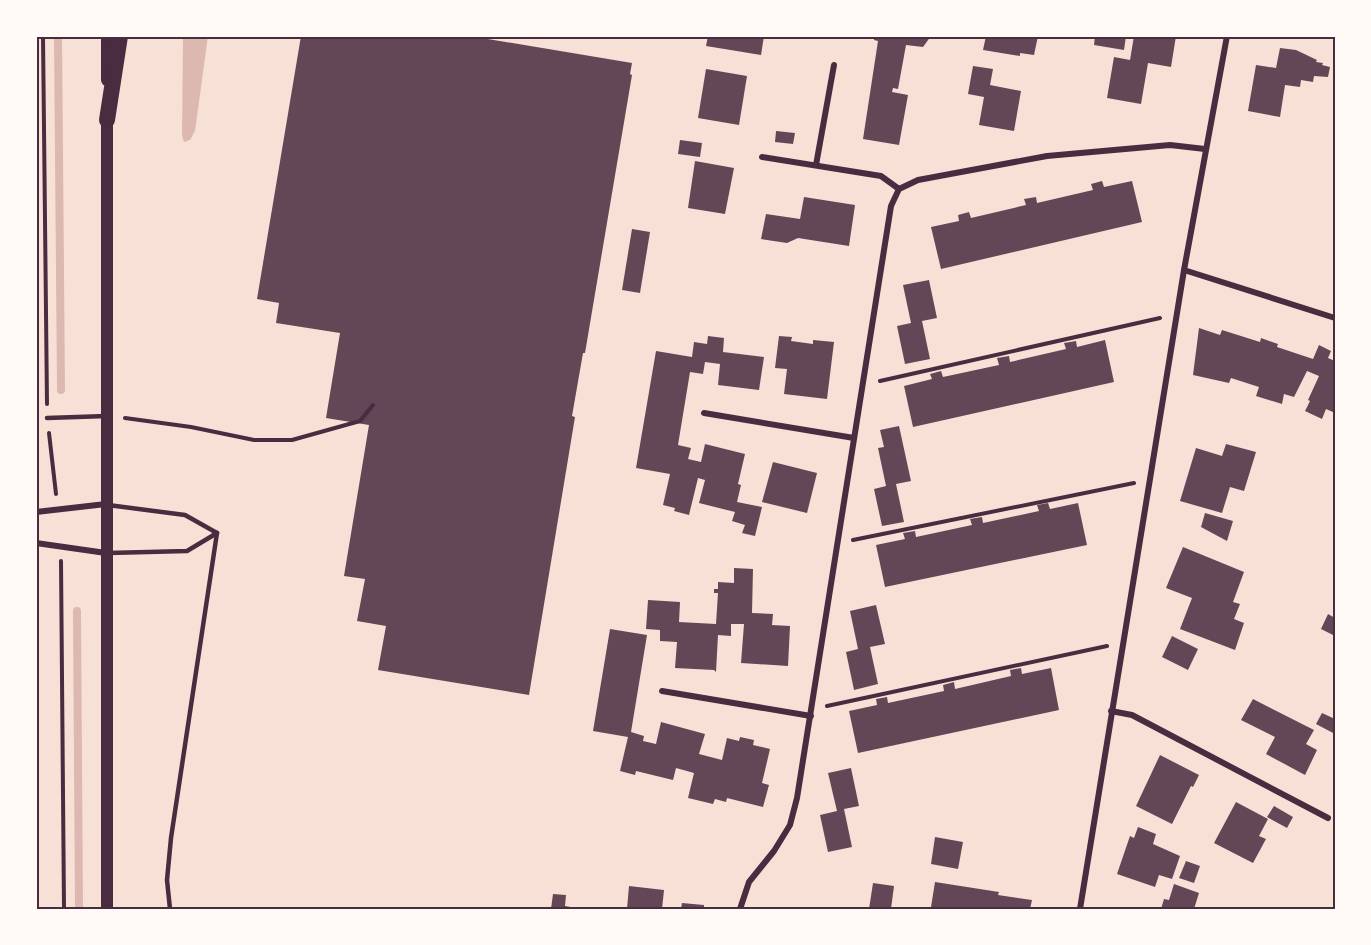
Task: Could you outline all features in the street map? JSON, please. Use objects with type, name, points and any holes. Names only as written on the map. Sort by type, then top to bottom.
[{"type":"highway","points":[[107,120],[120,36]]},
{"type":"main road","points":[[107,36],[107,909]]},
{"type":"street","points":[[1080,909],[1184,270],[1227,36]]},
{"type":"street","points":[[816,165],[834,65]]},
{"type":"street","points":[[740,909],[749,882],[774,851],[790,825],[797,798],[891,206],[899,189],[918,180],[1047,156],[1170,145],[1205,149]]},
{"type":"street","points":[[762,157],[881,176],[899,189]]},
{"type":"street","points":[[1184,270],[1335,318]]},
{"type":"street","points":[[704,413],[854,438]]},
{"type":"street","points":[[36,512],[106,504]]},
{"type":"street","points":[[36,543],[106,553]]},
{"type":"street","points":[[662,691],[811,713]]},
{"type":"street","points":[[1111,711],[1132,715],[1328,818]]},
{"type":"lane","points":[[47,418],[107,416]]},
{"type":"lane","points":[[106,504],[185,515],[217,533]]},
{"type":"lane","points":[[106,553],[187,551],[217,533]]},
{"type":"lane","points":[[170,909],[167,880],[171,838],[217,533]]},
{"type":"path","points":[[43,36],[47,418],[58,510]]},
{"type":"path","points":[[862,385],[1177,314]]},
{"type":"path","points":[[107,416],[190,427],[254,440],[292,440],[360,421],[373,405]]},
{"type":"path","points":[[837,543],[1149,480]]},
{"type":"path","points":[[61,547],[63,909]]},
{"type":"path","points":[[811,713],[1123,643]]},
{"type":"shaded area","points":[[183,36],[208,36],[195,131],[190,140],[184,142],[182,135]]},
{"type":"building","points":[[301,36],[470,36],[632,63],[630,74],[632,75],[585,353],[583,353],[572,416],[575,417],[529,695],[378,670],[386,626],[357,621],[365,579],[344,576],[369,425],[326,418],[340,333],[276,323],[279,303],[257,299]]},
{"type":"building","points":[[708,36],[764,36],[761,55],[706,46]]},
{"type":"building","points":[[874,36],[931,36],[923,47],[906,45],[898,89],[893,88],[892,92],[908,95],[899,145],[863,139],[878,41],[874,40]]},
{"type":"building","points":[[986,36],[1038,36],[1034,55],[1020,53],[1020,56],[983,50]]},
{"type":"building","points":[[1095,36],[1126,36],[1124,50],[1094,45]]},
{"type":"building","points":[[1134,36],[1176,36],[1171,67],[1148,63],[1141,104],[1107,98],[1114,57],[1130,60]]},
{"type":"building","points":[[1280,48],[1296,50],[1330,67],[1328,77],[1314,76],[1313,82],[1301,80],[1300,87],[1285,85],[1280,117],[1248,111],[1256,65],[1276,68]]},
{"type":"building","points":[[973,66],[993,69],[990,85],[1021,91],[1014,131],[979,125],[984,97],[968,94]]},
{"type":"building","points":[[706,69],[747,76],[739,125],[698,118]]},
{"type":"building","points":[[776,131],[795,133],[793,144],[775,142]]},
{"type":"building","points":[[680,140],[702,143],[700,157],[678,154]]},
{"type":"building","points":[[695,161],[734,168],[725,214],[688,208]]},
{"type":"building","points":[[1102,181],[1104,187],[1132,181],[1142,222],[941,269],[931,227],[959,221],[958,215],[969,212],[971,218],[1026,205],[1024,199],[1036,197],[1037,203],[1093,190],[1091,184]]},
{"type":"building","points":[[804,197],[855,205],[849,246],[798,238],[787,243],[761,239],[766,214],[800,219]]},
{"type":"building","points":[[632,229],[650,232],[640,293],[622,290]]},
{"type":"building","points":[[929,280],[937,318],[922,321],[930,359],[905,364],[897,326],[911,323],[903,285]]},
{"type":"building","points":[[1199,328],[1220,335],[1222,330],[1260,342],[1261,338],[1278,344],[1277,347],[1313,359],[1319,345],[1331,351],[1328,358],[1335,361],[1335,413],[1326,409],[1322,419],[1305,411],[1319,376],[1307,371],[1294,397],[1284,394],[1282,404],[1256,396],[1259,387],[1231,378],[1229,383],[1193,375]]},
{"type":"building","points":[[708,336],[724,338],[723,352],[764,357],[759,390],[718,385],[720,364],[705,362],[703,374],[690,372],[678,445],[691,448],[688,459],[701,462],[705,444],[745,454],[738,484],[741,485],[737,502],[762,507],[755,536],[742,533],[745,525],[732,521],[735,512],[699,503],[705,480],[698,478],[689,515],[663,505],[670,474],[636,468],[656,351],[692,357],[694,342],[707,344]]},
{"type":"building","points":[[779,336],[792,337],[791,341],[813,344],[813,340],[834,342],[827,399],[784,394],[787,369],[775,368]]},
{"type":"building","points":[[1105,340],[1114,382],[913,427],[904,386],[932,379],[930,374],[941,371],[943,377],[999,365],[997,358],[1009,356],[1010,362],[1066,349],[1064,343],[1076,341],[1077,347]]},
{"type":"building","points":[[899,426],[911,481],[896,484],[904,522],[882,526],[874,489],[886,486],[878,448],[884,447],[880,430]]},
{"type":"building","points":[[1226,444],[1256,452],[1244,491],[1230,487],[1222,513],[1180,501],[1196,448],[1222,456]]},
{"type":"building","points":[[773,462],[817,473],[807,513],[762,502]]},
{"type":"building","points":[[1048,503],[1050,509],[1078,503],[1087,545],[885,587],[876,545],[905,539],[903,533],[915,531],[916,537],[972,525],[970,519],[982,517],[983,523],[1039,511],[1037,505]]},
{"type":"building","points":[[1205,513],[1233,521],[1227,541],[1201,527]]},
{"type":"building","points":[[1183,547],[1244,572],[1233,602],[1240,604],[1234,619],[1244,623],[1235,650],[1180,629],[1192,598],[1166,588]]},
{"type":"building","points":[[734,568],[753,569],[752,613],[773,614],[772,625],[790,626],[788,666],[741,663],[744,624],[731,624],[731,636],[718,635],[716,672],[675,668],[677,642],[660,641],[660,630],[646,629],[648,600],[680,602],[679,622],[716,624],[718,593],[714,593],[714,589],[718,589],[718,582],[734,583]]},
{"type":"building","points":[[876,605],[885,644],[870,647],[878,684],[854,690],[846,652],[858,649],[850,611]]},
{"type":"building","points":[[1328,614],[1335,618],[1335,636],[1321,629]]},
{"type":"building","points":[[610,629],[647,635],[631,732],[644,736],[643,741],[656,744],[661,722],[705,734],[699,754],[722,760],[727,738],[739,741],[740,737],[754,740],[753,745],[770,749],[762,783],[769,785],[763,807],[727,798],[726,802],[715,799],[713,804],[688,798],[694,773],[676,768],[673,780],[636,771],[635,775],[620,771],[628,737],[593,731]]},
{"type":"building","points":[[1172,636],[1198,649],[1188,670],[1162,657]]},
{"type":"building","points":[[1021,668],[1022,674],[1051,668],[1059,710],[858,753],[849,711],[877,705],[876,699],[887,697],[888,703],[944,691],[943,685],[954,682],[955,689],[1011,676],[1010,670]]},
{"type":"building","points":[[1253,699],[1314,730],[1306,744],[1317,750],[1305,775],[1266,754],[1275,737],[1241,720]]},
{"type":"building","points":[[1322,713],[1335,719],[1335,734],[1316,724]]},
{"type":"building","points":[[1160,755],[1199,775],[1172,824],[1136,806]]},
{"type":"building","points":[[851,768],[859,806],[844,809],[852,847],[828,852],[820,815],[837,811],[828,773]]},
{"type":"building","points":[[1236,802],[1268,819],[1259,836],[1266,839],[1253,863],[1214,843]]},
{"type":"building","points":[[1274,806],[1293,817],[1287,828],[1267,817]]},
{"type":"building","points":[[1138,827],[1156,834],[1153,844],[1180,856],[1172,879],[1159,875],[1155,887],[1117,874],[1130,836],[1134,838]]},
{"type":"building","points":[[935,837],[963,842],[958,869],[931,864]]},
{"type":"building","points":[[1186,861],[1200,866],[1194,883],[1179,878]]},
{"type":"building","points":[[935,882],[999,892],[998,895],[1032,900],[1030,909],[934,909],[931,907]]},
{"type":"building","points":[[873,883],[894,886],[891,909],[869,909]]},
{"type":"building","points":[[1174,884],[1199,893],[1194,909],[1161,909],[1164,899],[1169,900]]},
{"type":"building","points":[[629,886],[664,890],[662,909],[627,909]]},
{"type":"building","points":[[553,894],[566,895],[565,906],[582,909],[551,909]]},
{"type":"building","points":[[682,903],[704,905],[704,909],[681,909]]},
{"type":"waterway","points":[[58,36],[61,390]]},
{"type":"waterway","points":[[77,611],[79,909]]}]
